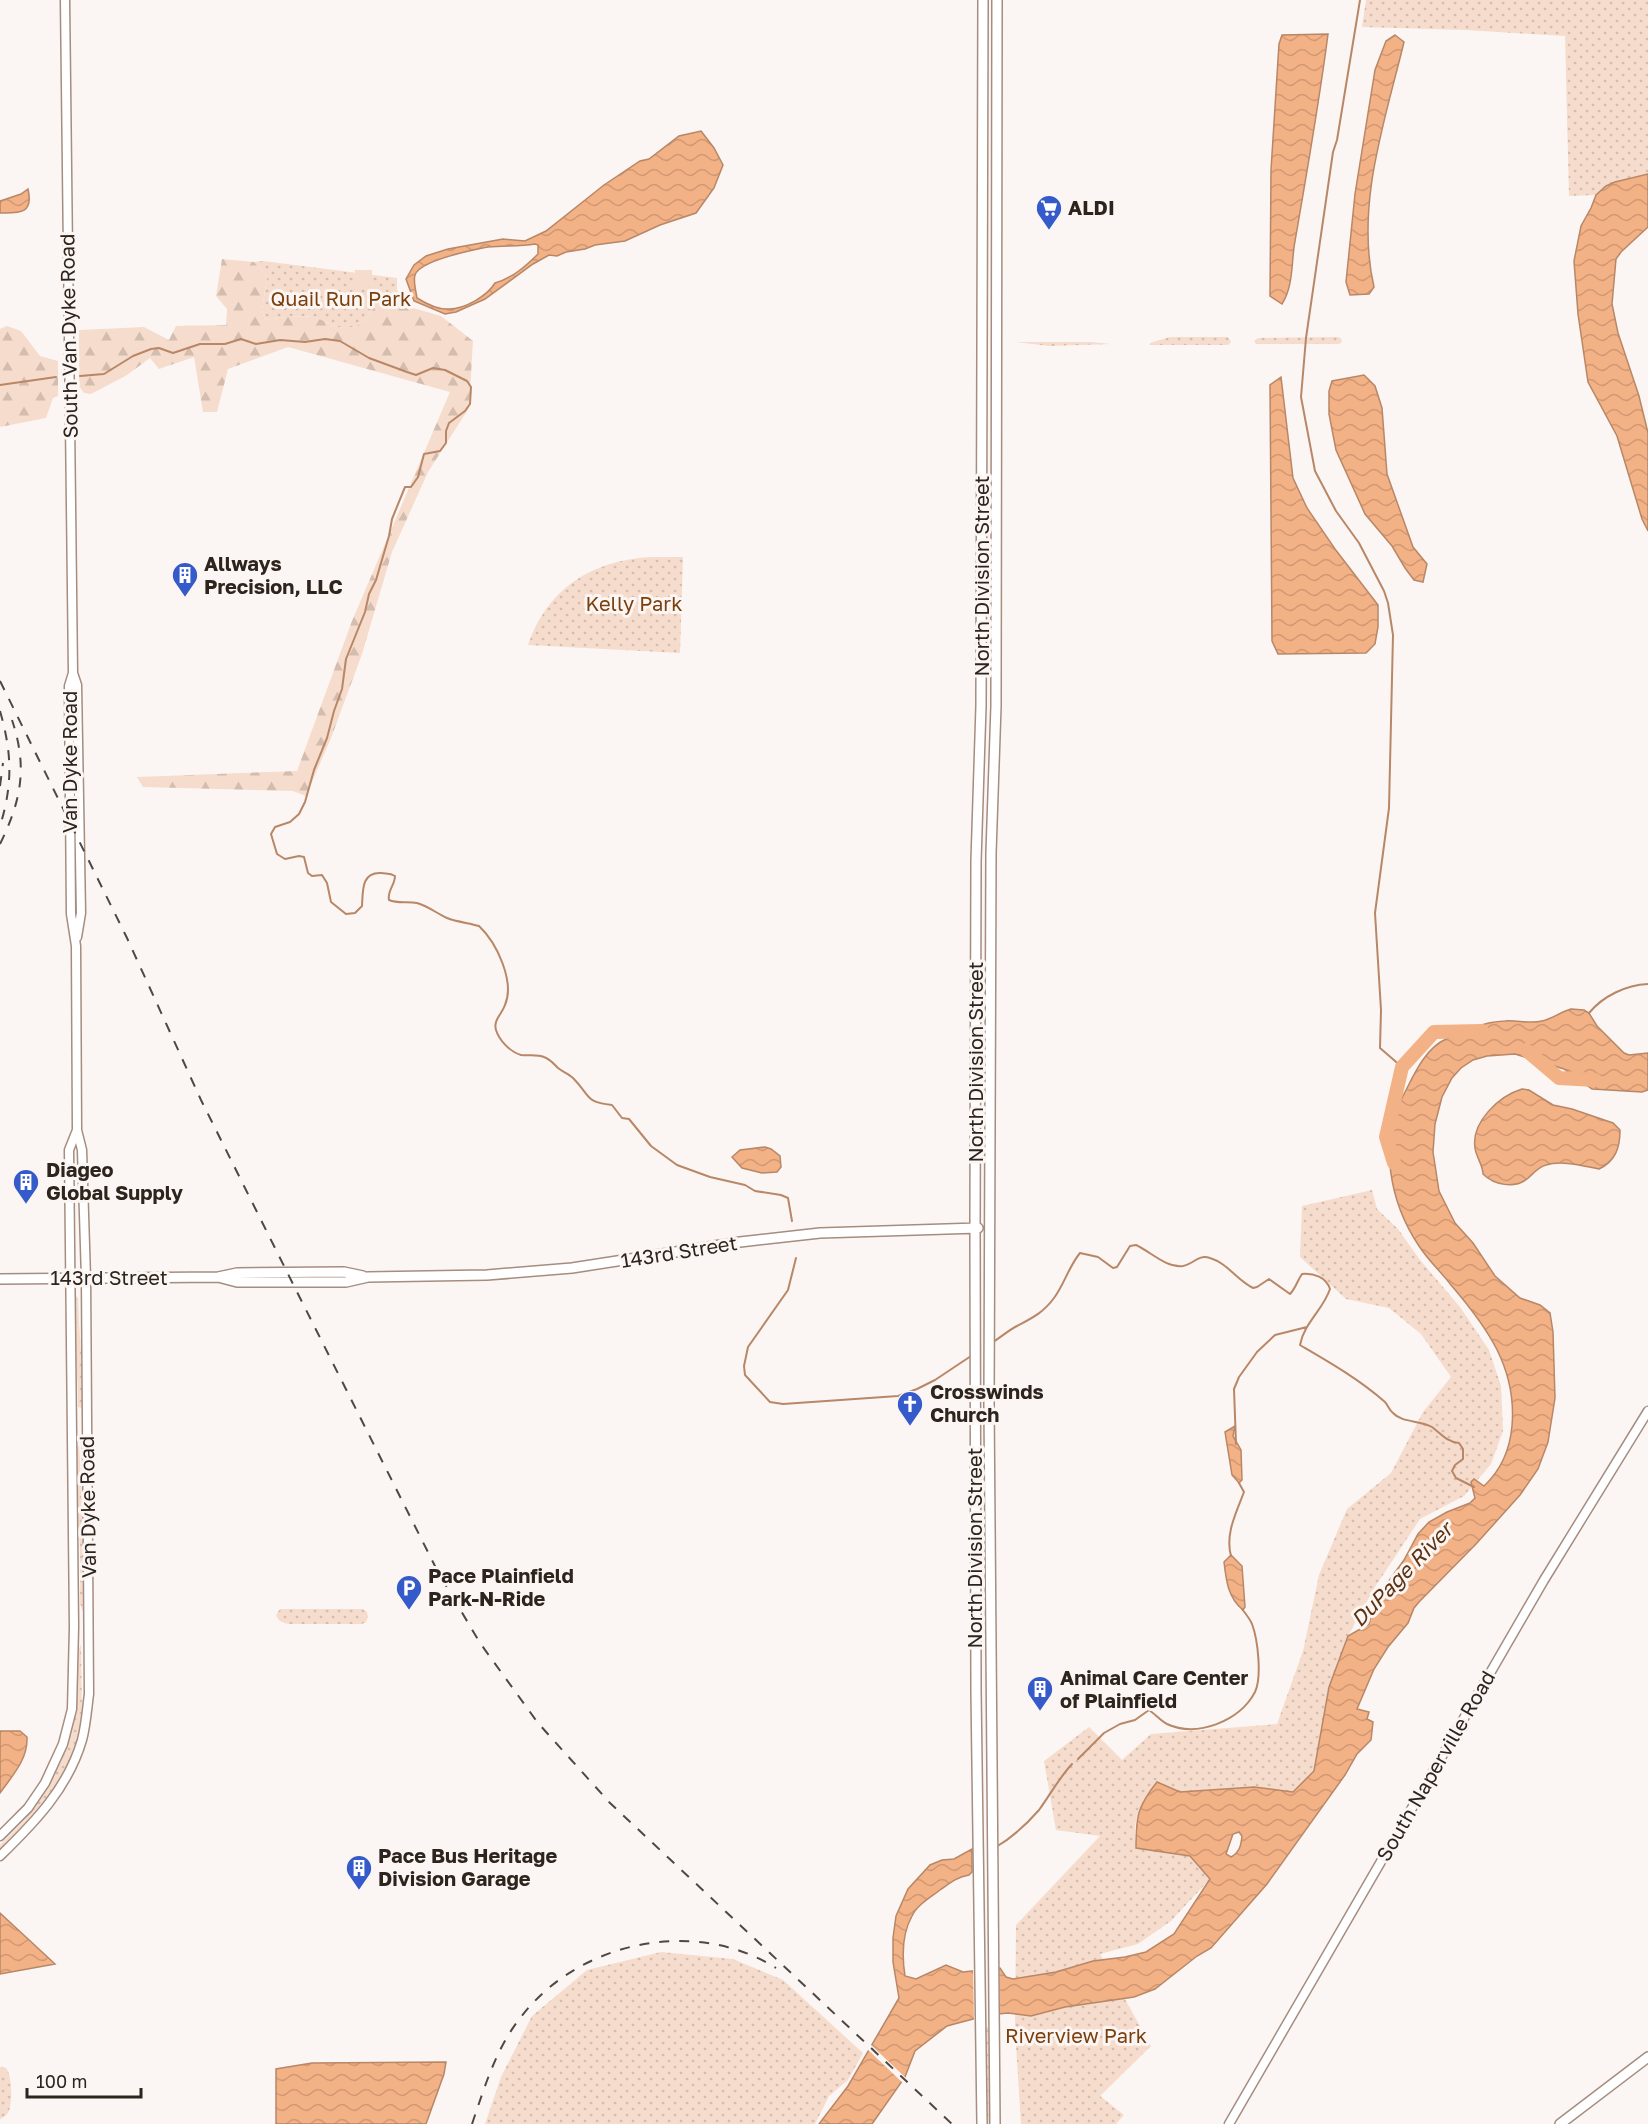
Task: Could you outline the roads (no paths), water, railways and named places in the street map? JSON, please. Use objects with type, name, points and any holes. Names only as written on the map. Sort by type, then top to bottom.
[{"type":"main road","name":"North Division Street","points":[[982,2124],[975,1228],[976,861],[981,706],[983,0]]},
{"type":"main road","name":"North Division Street","points":[[994,2124],[989,1228],[991,853],[996,706],[997,0]]},
{"type":"main road","name":"143rd Street","points":[[0,1279],[218,1277],[237,1282],[346,1282],[368,1277],[543,1271],[780,1237],[849,1232],[989,1228]]},
{"type":"main road","points":[[975,1457],[989,1457]]},
{"type":"main road","points":[[1560,2124],[1648,2057]]},
{"type":"street","name":"South Van Dyke Road","points":[[65,0],[73,673]]},
{"type":"street","name":"Van Dyke Road","points":[[0,1856],[43,1812],[68,1774],[82,1737],[89,1694],[86,1278],[82,1150],[77,1130],[76,946],[71,914],[69,821],[69,686],[73,673]]},
{"type":"street","name":"Van Dyke Road","points":[[0,1836],[28,1808],[45,1783],[63,1744],[72,1708],[74,1627],[69,1150],[77,1130]]},
{"type":"street","name":"South Naperville Road","points":[[1229,2124],[1544,1580],[1648,1411]]},
{"type":"water","points":[[1328,34],[1289,289],[1282,304],[1270,296],[1271,170],[1279,44],[1282,35]]},
{"type":"water","points":[[1395,35],[1404,42],[1381,133],[1370,194],[1369,256],[1374,287],[1369,294],[1350,295],[1346,282],[1355,194],[1375,70],[1386,41]]},
{"type":"water","points":[[701,131],[723,165],[714,188],[696,213],[660,225],[625,241],[595,245],[557,256],[549,255],[485,299],[456,312],[445,314],[414,301],[406,279],[414,265],[426,256],[448,249],[503,239],[525,241],[546,231],[604,185],[640,161],[649,159],[679,136]],"holes":[[[538,245],[538,254],[528,263],[513,275],[495,283],[487,293],[475,301],[445,309],[432,306],[417,298],[415,275],[436,260],[488,247]]]},
{"type":"water","points":[[1648,174],[1648,227],[1616,259],[1612,304],[1618,333],[1639,396],[1648,433],[1648,531],[1642,519],[1617,436],[1588,382],[1578,314],[1574,261],[1581,226],[1596,195],[1615,182]]},
{"type":"water","points":[[28,189],[27,208],[18,212],[0,213],[0,201],[21,194]]},
{"type":"water","points":[[1364,375],[1375,386],[1382,408],[1387,474],[1413,547],[1427,564],[1423,582],[1414,580],[1392,546],[1365,514],[1336,450],[1329,414],[1329,391],[1332,381]]},
{"type":"water","points":[[1281,377],[1293,478],[1307,508],[1378,605],[1375,644],[1366,653],[1278,654],[1272,641],[1270,385]]},
{"type":"water","points":[[1571,1009],[1584,1010],[1589,1013],[1597,1026],[1624,1053],[1629,1055],[1648,1053],[1648,1090],[1642,1092],[1592,1089],[1564,1069],[1515,1054],[1487,1056],[1473,1060],[1452,1078],[1442,1097],[1435,1124],[1433,1152],[1439,1191],[1455,1223],[1473,1243],[1495,1276],[1520,1298],[1540,1305],[1550,1313],[1553,1332],[1555,1398],[1548,1442],[1538,1469],[1520,1495],[1414,1608],[1408,1623],[1388,1647],[1374,1669],[1357,1709],[1369,1712],[1367,1719],[1373,1722],[1371,1740],[1357,1754],[1345,1775],[1267,1884],[1211,1948],[1197,1956],[1155,1989],[1134,1997],[1065,2007],[1031,2016],[1008,2013],[988,2015],[947,2026],[915,2051],[905,2077],[872,2124],[819,2124],[848,2086],[899,1998],[893,1962],[896,1916],[908,1889],[930,1865],[942,1860],[954,1859],[972,1849],[972,1872],[929,1898],[917,1908],[912,1916],[906,1930],[904,1946],[905,1976],[916,1979],[946,1965],[963,1972],[1000,1968],[1006,1977],[1013,1979],[1146,1952],[1174,1934],[1210,1879],[1190,1856],[1136,1848],[1139,1813],[1145,1798],[1157,1782],[1180,1792],[1254,1787],[1293,1792],[1314,1771],[1329,1687],[1348,1636],[1369,1624],[1375,1600],[1404,1560],[1418,1534],[1429,1522],[1470,1503],[1475,1498],[1471,1482],[1474,1479],[1484,1486],[1495,1473],[1507,1451],[1512,1426],[1510,1385],[1497,1350],[1476,1317],[1423,1251],[1401,1211],[1395,1192],[1389,1152],[1395,1114],[1425,1056],[1446,1039],[1482,1025],[1505,1021],[1537,1022]],"holes":[[[1239,1832],[1242,1836],[1238,1851],[1231,1857],[1226,1854],[1233,1834]]]},
{"type":"water","points":[[1522,1089],[1529,1090],[1553,1105],[1613,1123],[1620,1130],[1618,1148],[1613,1158],[1599,1169],[1566,1163],[1546,1165],[1522,1182],[1510,1185],[1488,1178],[1483,1174],[1475,1148],[1477,1129],[1488,1111],[1513,1092]]},
{"type":"water","points":[[765,1147],[780,1156],[781,1167],[777,1172],[762,1173],[742,1168],[732,1157],[740,1150]]},
{"type":"water","points":[[1235,1426],[1233,1436],[1241,1450],[1242,1480],[1239,1483],[1232,1475],[1225,1432]]},
{"type":"water","points":[[1231,1555],[1242,1566],[1245,1607],[1243,1610],[1234,1600],[1227,1582],[1224,1562]]},
{"type":"water","points":[[0,1731],[20,1731],[27,1737],[27,1745],[15,1773],[0,1793]]},
{"type":"water","points":[[0,1913],[55,1964],[0,1974]]},
{"type":"water","points":[[446,2062],[426,2124],[276,2124],[276,2069],[312,2063]]},
{"type":"waterway","points":[[1360,0],[1337,140],[1333,152],[1306,338],[1301,397],[1315,471],[1336,511],[1359,543],[1384,591],[1393,635],[1389,808],[1375,913],[1381,1010],[1380,1048],[1402,1067]]},
{"type":"waterway","points":[[80,376],[104,374],[133,356],[151,349],[159,348],[173,353],[200,344],[225,344],[241,339],[256,344],[280,340],[305,342],[325,339],[340,341],[369,358],[416,375],[433,368],[445,370],[467,381],[471,387],[470,404],[465,411],[449,423],[446,443],[440,451],[424,454],[418,477],[411,487],[405,487],[392,519],[376,580],[346,659],[342,689],[305,802],[299,814],[290,822],[275,827],[271,834],[277,854],[285,859],[304,857],[308,873],[312,876],[322,875],[327,883],[331,902],[346,914],[355,913],[362,906],[366,879],[381,873],[395,876],[389,900],[417,903],[455,921],[479,926],[498,952],[506,974],[507,996],[495,1026],[497,1034],[506,1045],[521,1055],[548,1059],[573,1078],[592,1100],[612,1105],[622,1118],[629,1119],[651,1146],[677,1165],[710,1177],[745,1185],[755,1191],[788,1198],[792,1221]]},
{"type":"waterway","points":[[0,385],[56,377]]},
{"type":"waterway","points":[[1589,1013],[1601,1001],[1616,993],[1648,984]]},
{"type":"waterway","name":"DuPage River","points":[[1394,1163],[1386,1137],[1402,1067],[1434,1032],[1482,1031]]},
{"type":"waterway","name":"DuPage River","points":[[1526,1050],[1559,1078],[1595,1080]]},
{"type":"waterway","points":[[993,1342],[1046,1308],[1058,1293],[1080,1253],[1098,1257],[1113,1268],[1117,1267],[1130,1246],[1136,1245],[1171,1265],[1183,1266],[1206,1257],[1216,1260],[1253,1288],[1269,1279],[1290,1294],[1302,1274],[1315,1275],[1326,1281],[1330,1289],[1323,1304],[1305,1330],[1300,1345],[1365,1386],[1385,1402],[1397,1416],[1432,1427],[1448,1439],[1459,1443],[1463,1449],[1463,1459],[1455,1465],[1452,1471],[1456,1478],[1474,1487]]},
{"type":"waterway","points":[[796,1258],[788,1290],[748,1347],[744,1366],[745,1375],[770,1402],[783,1404],[898,1396],[935,1380],[971,1356]]},
{"type":"waterway","points":[[1236,1444],[1234,1389],[1239,1377],[1257,1352],[1275,1335],[1307,1327]]},
{"type":"waterway","points":[[1231,1556],[1230,1532],[1244,1492],[1239,1483]]},
{"type":"waterway","points":[[1078,1759],[1104,1733],[1120,1724],[1135,1720],[1149,1710],[1167,1724],[1191,1729],[1217,1724],[1239,1711],[1255,1692],[1259,1668],[1254,1631],[1242,1609]]},
{"type":"waterway","points":[[996,1847],[1014,1835],[1039,1810],[1072,1764]]},
{"type":"railway","points":[[0,681],[127,938],[201,1100],[438,1572],[480,1643],[538,1723],[610,1803],[952,2124]]},
{"type":"railway","points":[[0,711],[9,755],[9,782],[0,826]]},
{"type":"railway","points":[[0,844],[13,813],[20,784],[20,754],[12,720]]},
{"type":"railway","points":[[0,786],[3,763]]},
{"type":"railway","points":[[472,2124],[492,2068],[512,2029],[545,1991],[574,1970],[606,1955],[640,1945],[675,1941],[710,1943],[744,1952],[776,1968]]},
{"type":"place","name":"ALDI","points":[[1049,231]]},
{"type":"place","name":"Allways Precision, LLC","points":[[185,598]]},
{"type":"place","name":"Diageo Global Supply","points":[[26,1205]]},
{"type":"place","name":"Crosswinds Church","points":[[910,1427]]},
{"type":"place","name":"Pace Plainfield Park-N-Ride","points":[[409,1611]]},
{"type":"place","name":"Animal Care Center of Plainfield","points":[[1040,1712]]},
{"type":"place","name":"Pace Bus Heritage Division Garage","points":[[359,1891]]},
{"type":"park label","name":"Quail Run Park","points":[[341,299]]},
{"type":"park label","name":"Kelly Park","points":[[634,604]]},
{"type":"park label","name":"Riverview Park","points":[[1076,2036]]}]
